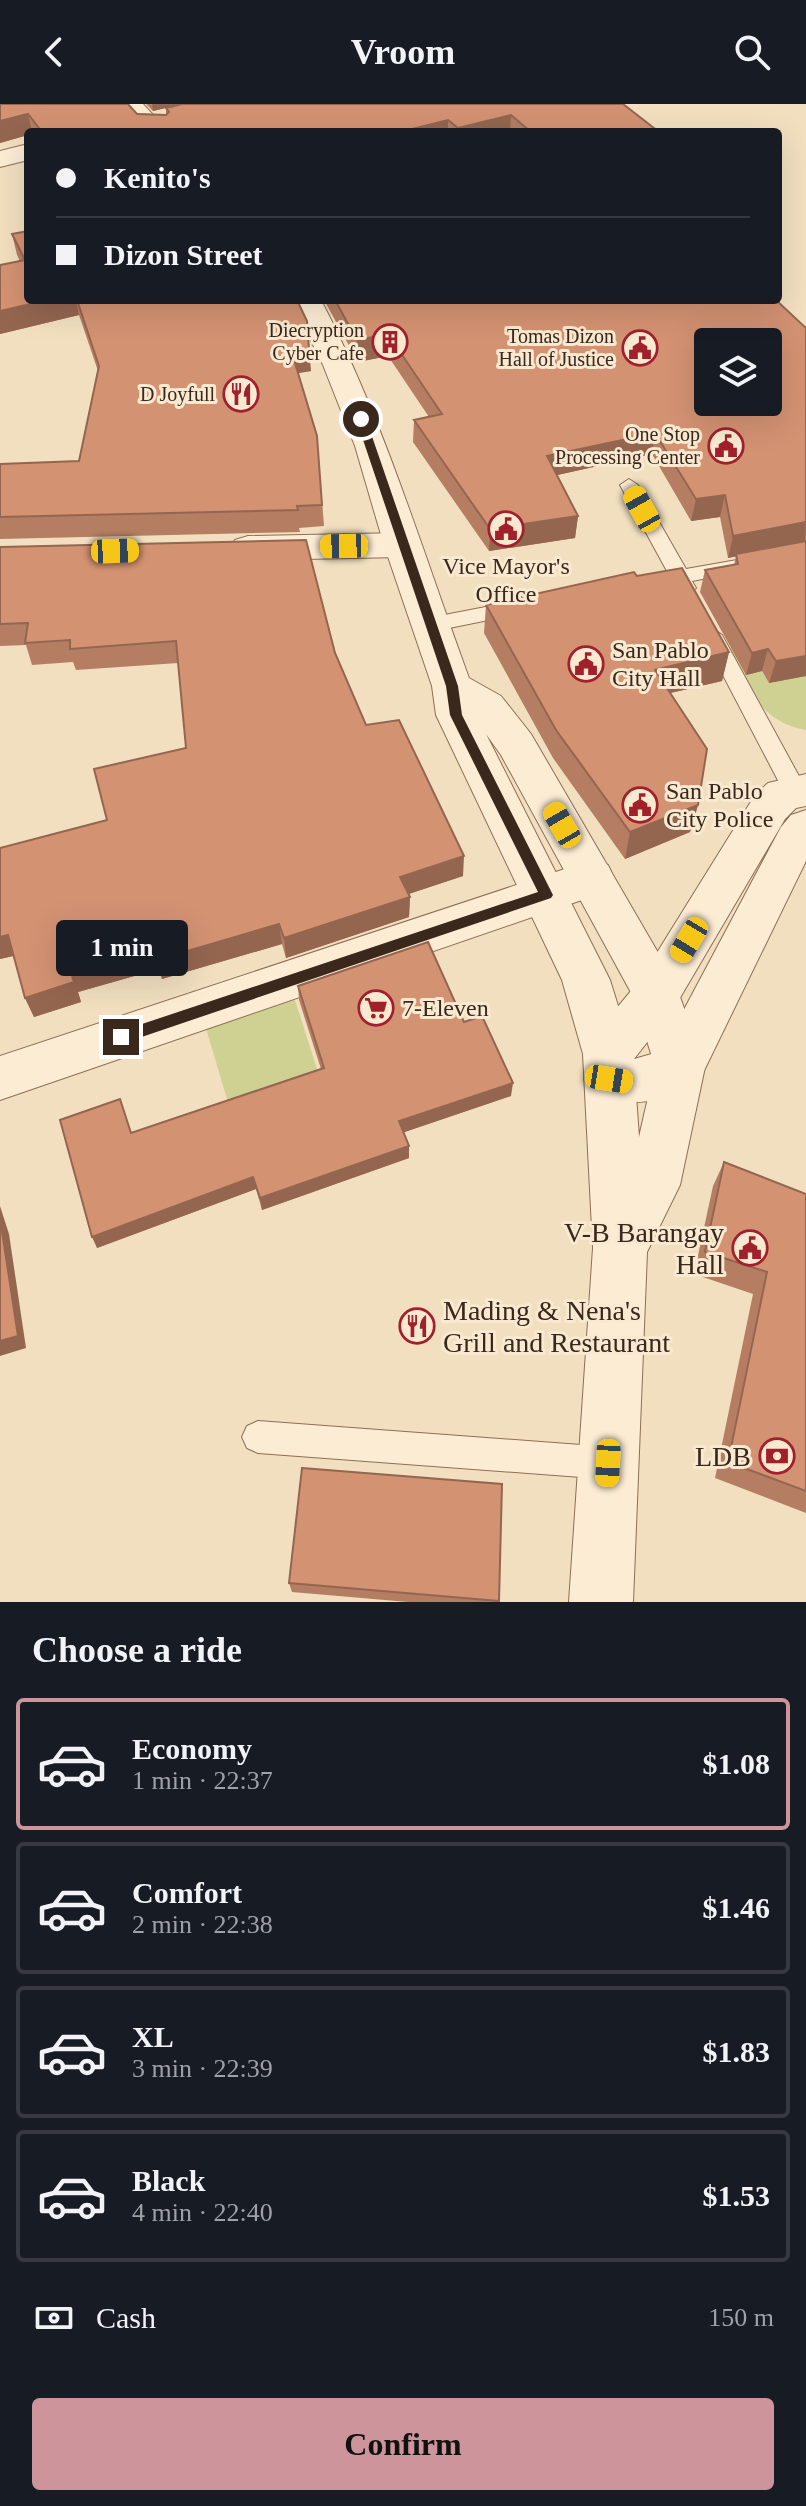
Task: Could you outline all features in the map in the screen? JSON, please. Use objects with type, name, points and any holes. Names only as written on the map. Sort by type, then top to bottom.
[{"type":"street","points":[[0,159],[24,153]]},
{"type":"street","points":[[308,304],[339,365],[372,446],[402,545],[452,686],[456,715],[586,980],[608,1066],[620,1248],[601,1602]]},
{"type":"street","points":[[220,549],[402,545]]},
{"type":"street","points":[[452,686],[487,706],[516,745],[657,994],[680,1067]]},
{"type":"street","points":[[608,1066],[657,994],[770,807],[783,794],[802,802],[765,894],[680,1067],[654,1185],[620,1248]]},
{"type":"street","points":[[0,1078],[592,878]]},
{"type":"street","points":[[608,1066],[656,1079],[680,1067]]},
{"type":"lane","points":[[629,485],[802,802]]},
{"type":"lane","points":[[633,587],[764,561]]},
{"type":"lane","points":[[429,625],[539,604]]},
{"type":"lane","points":[[258,1437],[608,1463]]},
{"type":"green space","points":[[745,645],[769,683],[806,676],[806,730],[777,719],[748,689],[724,649]]},
{"type":"green space","points":[[291,988],[319,1075],[229,1106],[203,1018]]},
{"type":"building","points":[[0,104],[128,104],[137,114],[166,115],[169,112],[166,108],[182,104],[623,104],[654,128],[526,128],[511,115],[458,128],[448,120],[416,128],[39,128],[28,114],[0,121]]},
{"type":"building","points":[[24,232],[24,258],[12,234]]},
{"type":"building","points":[[24,260],[24,304],[31,304],[0,311],[0,265]]},
{"type":"building","points":[[78,304],[299,304],[307,321],[309,349],[292,353],[317,436],[322,505],[297,506],[298,510],[0,517],[0,464],[79,461],[99,366]]},
{"type":"building","points":[[337,304],[780,304],[806,328],[806,522],[733,536],[725,495],[696,499],[655,433],[547,456],[578,516],[490,529],[414,420],[442,414],[388,334],[357,340]]},
{"type":"building","points":[[306,540],[335,653],[366,725],[399,720],[464,856],[400,877],[410,897],[284,938],[279,924],[157,960],[154,949],[71,973],[74,982],[25,998],[8,935],[0,937],[0,848],[107,820],[94,769],[186,748],[176,641],[70,649],[70,640],[25,643],[28,623],[0,624],[0,547]]},
{"type":"building","points":[[806,541],[806,656],[776,661],[768,649],[752,653],[705,570],[738,564],[736,554]]},
{"type":"building","points":[[682,568],[729,652],[655,670],[707,749],[698,805],[630,832],[556,730],[486,605],[634,572],[637,576]]},
{"type":"building","points":[[428,942],[464,1022],[482,1016],[513,1083],[399,1121],[409,1146],[260,1198],[253,1177],[92,1237],[60,1120],[120,1099],[131,1133],[324,1068],[298,986]]},
{"type":"building","points":[[724,1162],[806,1194],[806,1491],[728,1462],[767,1272],[705,1252]]},
{"type":"building","points":[[0,1218],[18,1336],[0,1341]]},
{"type":"building","points":[[302,1468],[502,1484],[499,1601],[289,1583]]},
{"type":"place","name":"Diecryption Cyber Cafe","points":[[390,342]]},
{"type":"place","name":"Tomas Dizon Hall of Justice","points":[[640,348]]},
{"type":"place","name":"D Joyfull","points":[[241,394]]},
{"type":"place","name":"One Stop Processing Center","points":[[726,446]]},
{"type":"place","name":"Vice Mayor's Office","points":[[506,529]]},
{"type":"place","name":"San Pablo City Hall","points":[[586,664]]},
{"type":"place","name":"San Pablo City Police","points":[[640,805]]},
{"type":"place","name":"7-Eleven","points":[[376,1008]]},
{"type":"place","name":"V-B Barangay Hall","points":[[750,1248]]},
{"type":"place","name":"Mading & Nena's Grill and Restaurant","points":[[417,1326]]},
{"type":"place","name":"LDB","points":[[777,1456]]},
{"type":"route","points":[[121,1037],[546,895],[456,715],[452,686],[361,419]]}]
